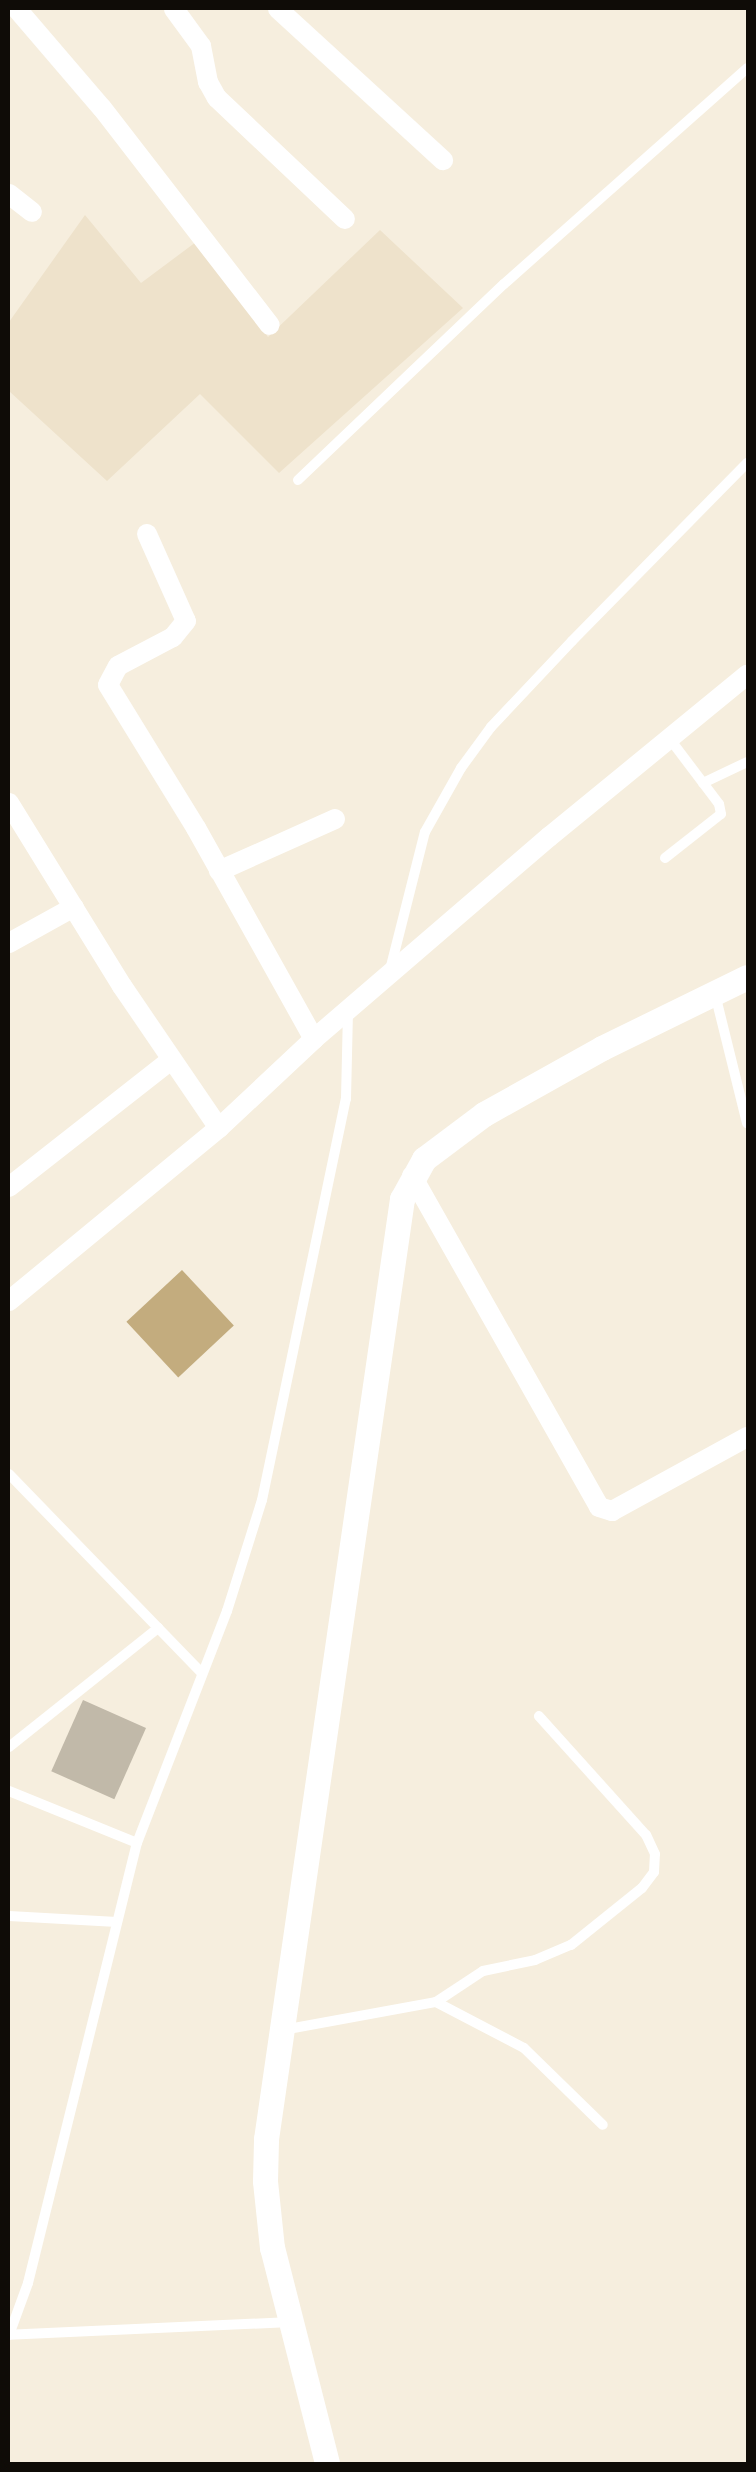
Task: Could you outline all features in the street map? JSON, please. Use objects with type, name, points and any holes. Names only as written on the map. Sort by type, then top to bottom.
[{"type":"street","points":[[17,9],[102,108],[270,325]]},
{"type":"street","points":[[174,9],[201,46],[208,82],[217,98],[345,219]]},
{"type":"street","points":[[278,9],[443,160]]},
{"type":"street","points":[[9,194],[32,212]]},
{"type":"street","points":[[147,534],[186,621],[173,637],[118,666],[108,685],[219,871],[314,1038]]},
{"type":"street","points":[[9,1301],[219,1128],[314,1038],[389,973],[747,675]]},
{"type":"street","points":[[9,803],[171,1060],[219,1128]]},
{"type":"street","points":[[219,871],[335,819]]},
{"type":"street","points":[[9,943],[74,907]]},
{"type":"street","points":[[327,2463],[272,2248],[265,2181],[283,2030],[397,1226],[412,1176],[442,1141],[484,1114],[747,977]]},
{"type":"street","points":[[9,1187],[171,1060]]},
{"type":"street","points":[[412,1176],[599,1507],[612,1511],[747,1437]]},
{"type":"lane","points":[[298,480],[504,284],[747,68]]},
{"type":"lane","points":[[389,973],[425,832],[461,768],[491,727],[572,641],[747,463]]},
{"type":"lane","points":[[665,858],[721,814],[703,783],[669,738]]},
{"type":"lane","points":[[703,783],[747,762]]},
{"type":"lane","points":[[714,993],[747,1123]]},
{"type":"lane","points":[[291,2322],[9,2334],[28,2283],[137,1843],[248,1555],[262,1500],[346,1099],[348,1009]]},
{"type":"lane","points":[[9,1474],[202,1673]]},
{"type":"lane","points":[[9,1747],[158,1628]]},
{"type":"lane","points":[[283,2030],[436,2002],[483,1971],[535,1960],[571,1945],[642,1888],[654,1872],[655,1854],[646,1835],[539,1716]]},
{"type":"lane","points":[[9,1791],[137,1843]]},
{"type":"lane","points":[[9,1916],[117,1922]]},
{"type":"lane","points":[[436,2002],[524,2048],[603,2125]]},
{"type":"shaded area","points":[[85,215],[141,283],[196,242],[268,337],[380,230],[463,308],[279,473],[200,394],[107,481],[9,391],[9,322]]},
{"type":"shaded area","points":[[182,1270],[234,1326],[178,1377],[126,1322]]},
{"type":"building","points":[[83,1700],[146,1728],[114,1799],[51,1771]]}]
